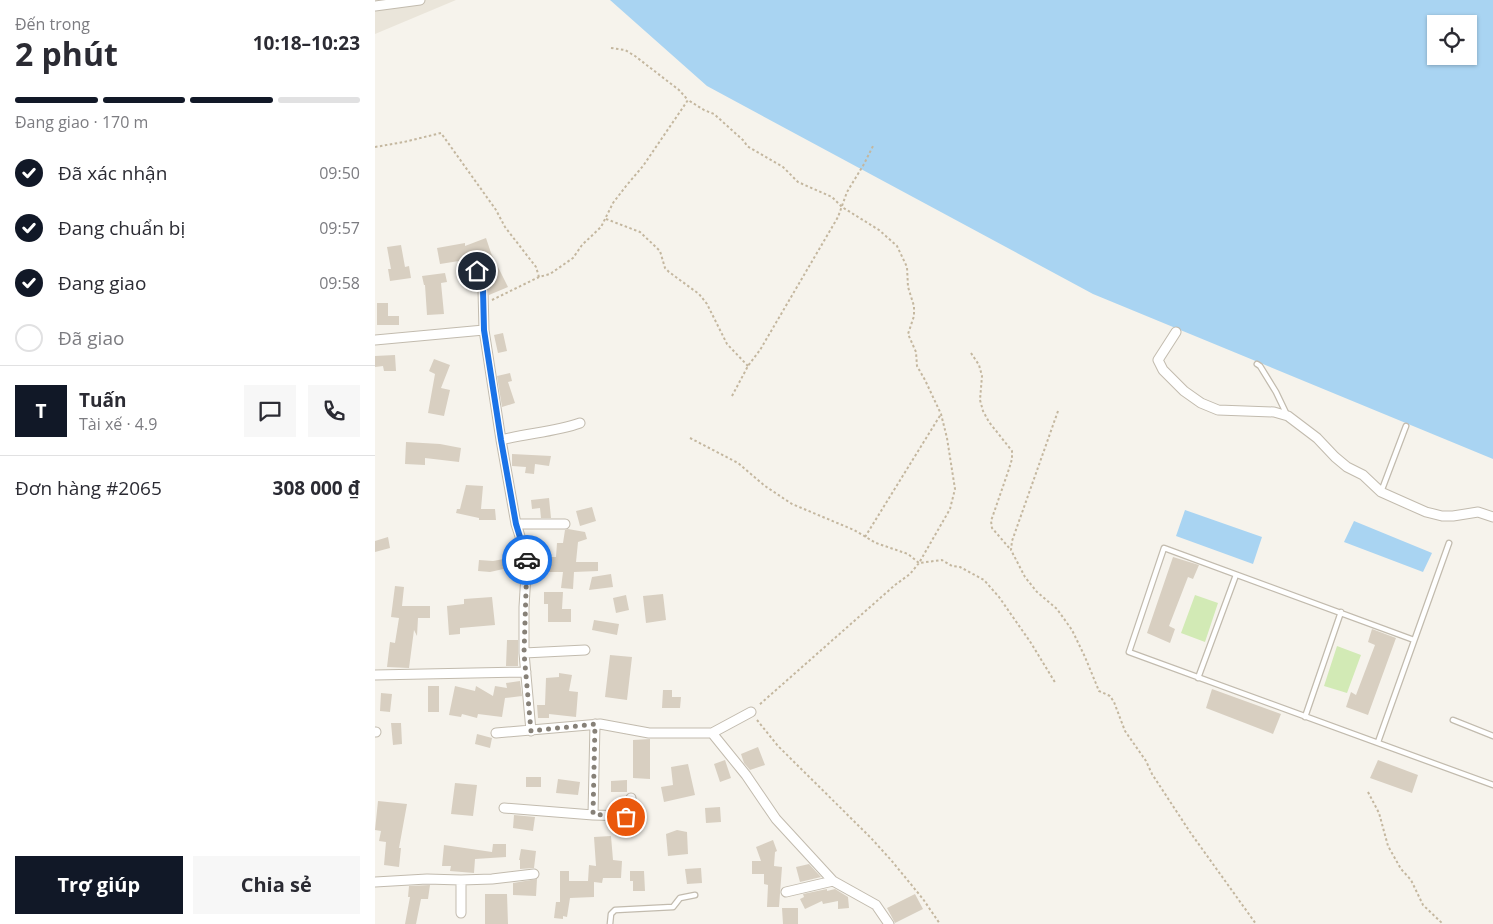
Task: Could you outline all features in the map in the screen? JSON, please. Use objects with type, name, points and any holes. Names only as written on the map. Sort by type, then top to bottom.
[{"type":"street","points":[[375,6],[420,0]]},
{"type":"street","points":[[477,271],[483,290],[484,330],[501,440],[516,524],[527,558],[524,653],[531,731]]},
{"type":"street","points":[[375,340],[484,330]]},
{"type":"street","points":[[1176,332],[1158,360],[1163,370],[1201,404],[1218,410],[1274,412],[1288,416],[1317,438],[1347,467],[1363,475],[1381,492],[1426,512],[1442,516],[1478,512],[1493,517]]},
{"type":"street","points":[[501,440],[557,430],[581,423]]},
{"type":"street","points":[[516,524],[565,524]]},
{"type":"street","points":[[524,653],[585,650]]},
{"type":"street","points":[[375,675],[525,672]]},
{"type":"street","points":[[496,733],[600,724],[649,733],[712,733],[751,712]]},
{"type":"street","points":[[593,814],[595,724]]},
{"type":"street","points":[[712,733],[746,775],[776,819],[833,881],[876,905],[889,924]]},
{"type":"street","points":[[504,808],[629,816],[631,813],[631,798]]},
{"type":"street","points":[[375,882],[427,879],[461,880],[533,874]]},
{"type":"street","points":[[461,880],[461,913]]},
{"type":"street","points":[[786,892],[833,881]]},
{"type":"lane","points":[[1257,364],[1276,392],[1288,416]]},
{"type":"lane","points":[[1381,492],[1406,426]]},
{"type":"lane","points":[[1378,742],[1449,543]]},
{"type":"lane","points":[[1414,640],[1164,548],[1129,652],[1493,785]]},
{"type":"lane","points":[[1198,678],[1237,575]]},
{"type":"lane","points":[[1305,717],[1341,612]]},
{"type":"lane","points":[[1453,720],[1493,736]]},
{"type":"lane","points":[[609,924],[611,914],[615,910],[673,907],[680,898],[695,895]]},
{"type":"path","points":[[611,48],[625,50],[635,56],[679,90],[688,100],[714,114],[747,146],[783,167],[798,182],[832,197],[842,207],[879,230],[897,246],[907,267],[908,287],[914,306],[914,316],[908,334],[917,352],[917,366],[941,414],[947,438],[955,489],[950,509],[919,563],[910,574],[895,585],[751,712],[778,746],[891,860],[923,899],[940,924]]},
{"type":"path","points":[[484,304],[539,276],[550,274],[573,258],[582,245],[601,227],[613,203],[643,166],[688,100]]},
{"type":"path","points":[[375,147],[441,133],[496,210],[505,227],[536,267],[539,276]]},
{"type":"path","points":[[732,396],[748,366],[760,350],[778,316],[818,252],[842,207],[847,192],[865,164],[873,146]]},
{"type":"path","points":[[605,220],[640,232],[659,251],[665,268],[699,294],[723,331],[727,344],[748,366]]},
{"type":"path","points":[[971,353],[979,365],[983,411],[989,422],[1012,451],[1012,459],[991,521],[992,528],[1011,550],[1025,577],[1037,592],[1057,609],[1072,630],[1099,691],[1110,696],[1123,727],[1146,761],[1152,774],[1190,832],[1256,924]]},
{"type":"path","points":[[1011,550],[1012,541],[1058,411]]},
{"type":"path","points":[[865,537],[941,414]]},
{"type":"path","points":[[690,438],[738,463],[765,486],[792,504],[876,543],[908,554],[919,563],[942,560],[984,580],[999,597],[1031,643],[1056,684]]},
{"type":"path","points":[[1368,792],[1379,813],[1388,846],[1401,868],[1411,880],[1423,905],[1443,924]]},
{"type":"shaded area","points":[[375,0],[456,0],[375,34]]},
{"type":"green space","points":[[1195,595],[1218,603],[1205,642],[1181,633]]},
{"type":"green space","points":[[1337,646],[1361,655],[1347,693],[1324,686]]},
{"type":"water","points":[[610,0],[1493,0],[1493,459],[1093,294],[707,86]]},
{"type":"water","points":[[1185,510],[1262,537],[1253,564],[1176,536]]},
{"type":"water","points":[[1354,521],[1432,553],[1423,572],[1344,542]]},
{"type":"building","points":[[486,238],[491,253],[508,287],[489,295],[488,280],[478,258],[440,264],[437,248],[465,243],[465,246]]},
{"type":"building","points":[[401,245],[405,267],[409,266],[411,278],[390,281],[388,269],[391,269],[387,247]]},
{"type":"building","points":[[445,273],[447,282],[441,283],[444,314],[427,315],[425,285],[422,276]]},
{"type":"building","points":[[377,303],[388,303],[388,316],[399,316],[399,325],[377,325]]},
{"type":"building","points":[[503,333],[507,351],[498,353],[494,335]]},
{"type":"building","points":[[395,355],[396,371],[384,371],[383,366],[375,367],[375,356]]},
{"type":"building","points":[[434,359],[450,365],[441,388],[450,390],[444,416],[428,413],[435,374],[429,371]]},
{"type":"building","points":[[510,373],[512,381],[508,382],[515,403],[502,407],[497,376]]},
{"type":"building","points":[[406,442],[440,444],[461,448],[459,462],[425,458],[425,465],[405,464]]},
{"type":"building","points":[[512,454],[551,456],[549,466],[535,464],[534,474],[525,473],[526,467],[512,466]]},
{"type":"building","points":[[466,485],[483,486],[481,509],[495,509],[496,520],[479,520],[479,518],[456,513],[457,509],[460,509]]},
{"type":"building","points":[[549,498],[551,518],[541,518],[540,508],[532,509],[531,500]]},
{"type":"building","points":[[592,507],[596,521],[580,526],[576,511]]},
{"type":"building","points":[[565,530],[585,532],[587,539],[578,542],[576,562],[598,562],[598,571],[574,572],[573,589],[561,588],[563,572],[539,572],[539,557],[556,557],[557,543],[563,543]]},
{"type":"building","points":[[388,537],[390,548],[375,552],[375,541]]},
{"type":"building","points":[[1173,557],[1199,565],[1193,579],[1188,577],[1169,626],[1175,629],[1170,643],[1147,633]]},
{"type":"building","points":[[509,558],[509,562],[516,562],[516,566],[490,572],[478,571],[479,560],[493,561]]},
{"type":"building","points":[[611,574],[613,587],[589,590],[592,577]]},
{"type":"building","points":[[395,586],[404,587],[402,606],[430,606],[430,618],[418,618],[417,636],[414,630],[409,668],[387,667],[390,642],[395,643],[399,618],[391,617]]},
{"type":"building","points":[[544,592],[563,592],[562,609],[571,609],[571,622],[548,622],[548,604],[544,604]]},
{"type":"building","points":[[663,594],[666,620],[646,623],[643,596]]},
{"type":"building","points":[[626,595],[629,610],[616,613],[613,598]]},
{"type":"building","points":[[492,597],[495,625],[460,628],[460,634],[449,635],[447,606],[464,604],[464,599]]},
{"type":"building","points":[[594,620],[619,624],[617,635],[592,630]]},
{"type":"building","points":[[1372,629],[1396,638],[1368,715],[1346,707],[1351,692],[1356,695],[1375,645],[1368,642]]},
{"type":"building","points":[[507,640],[518,640],[518,666],[506,666]]},
{"type":"building","points":[[610,655],[632,657],[627,700],[605,697]]},
{"type":"building","points":[[559,673],[572,675],[569,691],[578,692],[576,717],[549,714],[549,718],[538,718],[537,705],[545,705],[546,678],[559,677]]},
{"type":"building","points":[[520,681],[522,696],[505,698],[502,717],[478,714],[477,718],[462,714],[461,717],[449,715],[455,686],[475,691],[476,686],[493,696],[495,686],[507,688],[506,683]]},
{"type":"building","points":[[428,686],[439,686],[439,712],[428,712]]},
{"type":"building","points":[[1212,689],[1281,714],[1273,734],[1206,708]]},
{"type":"building","points":[[663,690],[672,690],[672,697],[681,697],[680,708],[662,708]]},
{"type":"building","points":[[381,693],[392,694],[390,712],[380,711]]},
{"type":"building","points":[[391,723],[401,723],[402,744],[393,745]]},
{"type":"building","points":[[477,734],[492,738],[490,748],[475,744]]},
{"type":"building","points":[[650,739],[650,779],[633,778],[633,740]]},
{"type":"building","points":[[758,747],[765,765],[750,770],[744,763],[741,754]]},
{"type":"building","points":[[725,760],[731,778],[720,782],[714,764]]},
{"type":"building","points":[[1378,760],[1418,775],[1412,793],[1370,778]]},
{"type":"building","points":[[688,764],[695,795],[664,802],[661,787],[673,785],[671,767]]},
{"type":"building","points":[[526,777],[541,777],[541,787],[526,787]]},
{"type":"building","points":[[558,779],[580,782],[578,795],[556,793]]},
{"type":"building","points":[[627,780],[627,792],[611,792],[611,781]]},
{"type":"building","points":[[455,783],[477,785],[473,816],[451,814]]},
{"type":"building","points":[[378,801],[407,804],[399,848],[401,848],[399,867],[384,865],[386,842],[379,841],[381,831],[375,830]]},
{"type":"building","points":[[720,807],[721,822],[706,823],[705,808]]},
{"type":"building","points":[[514,815],[535,817],[533,831],[513,828]]},
{"type":"building","points":[[677,830],[687,832],[688,854],[668,856],[666,834]]},
{"type":"building","points":[[611,836],[613,860],[622,861],[621,878],[603,878],[602,883],[594,882],[594,897],[570,898],[567,917],[563,916],[563,919],[554,918],[556,902],[560,902],[560,871],[569,871],[569,881],[588,881],[589,865],[596,866],[594,837]]},
{"type":"building","points":[[773,840],[777,851],[775,852],[774,866],[782,867],[779,907],[767,907],[768,885],[764,884],[764,874],[752,874],[752,861],[761,861],[756,847]]},
{"type":"building","points":[[493,844],[506,844],[506,857],[475,859],[474,873],[450,871],[451,866],[442,866],[444,845],[492,852]]},
{"type":"building","points":[[521,849],[536,851],[534,868],[520,869]]},
{"type":"building","points":[[809,864],[821,877],[800,882],[796,867]]},
{"type":"building","points":[[701,868],[702,883],[687,884],[685,869]]},
{"type":"building","points":[[630,871],[644,871],[645,891],[633,891]]},
{"type":"building","points":[[537,879],[536,896],[513,895],[513,883]]},
{"type":"building","points":[[430,885],[428,899],[421,899],[416,924],[405,924],[410,897],[408,897],[409,886]]},
{"type":"building","points":[[827,889],[827,891],[835,889],[848,897],[849,908],[838,909],[838,901],[823,904],[822,901],[805,909],[800,899],[804,897],[803,894]]},
{"type":"building","points":[[485,894],[507,894],[508,924],[485,924]]},
{"type":"building","points":[[915,894],[923,909],[895,923],[887,908]]},
{"type":"building","points":[[782,908],[798,908],[798,924],[783,924]]},
{"type":"way so far","points":[[527,560],[524,653],[531,731],[595,724],[593,814],[626,817]]},
{"type":"route","points":[[477,271],[483,290],[484,330],[501,440],[516,524],[527,560]]}]
